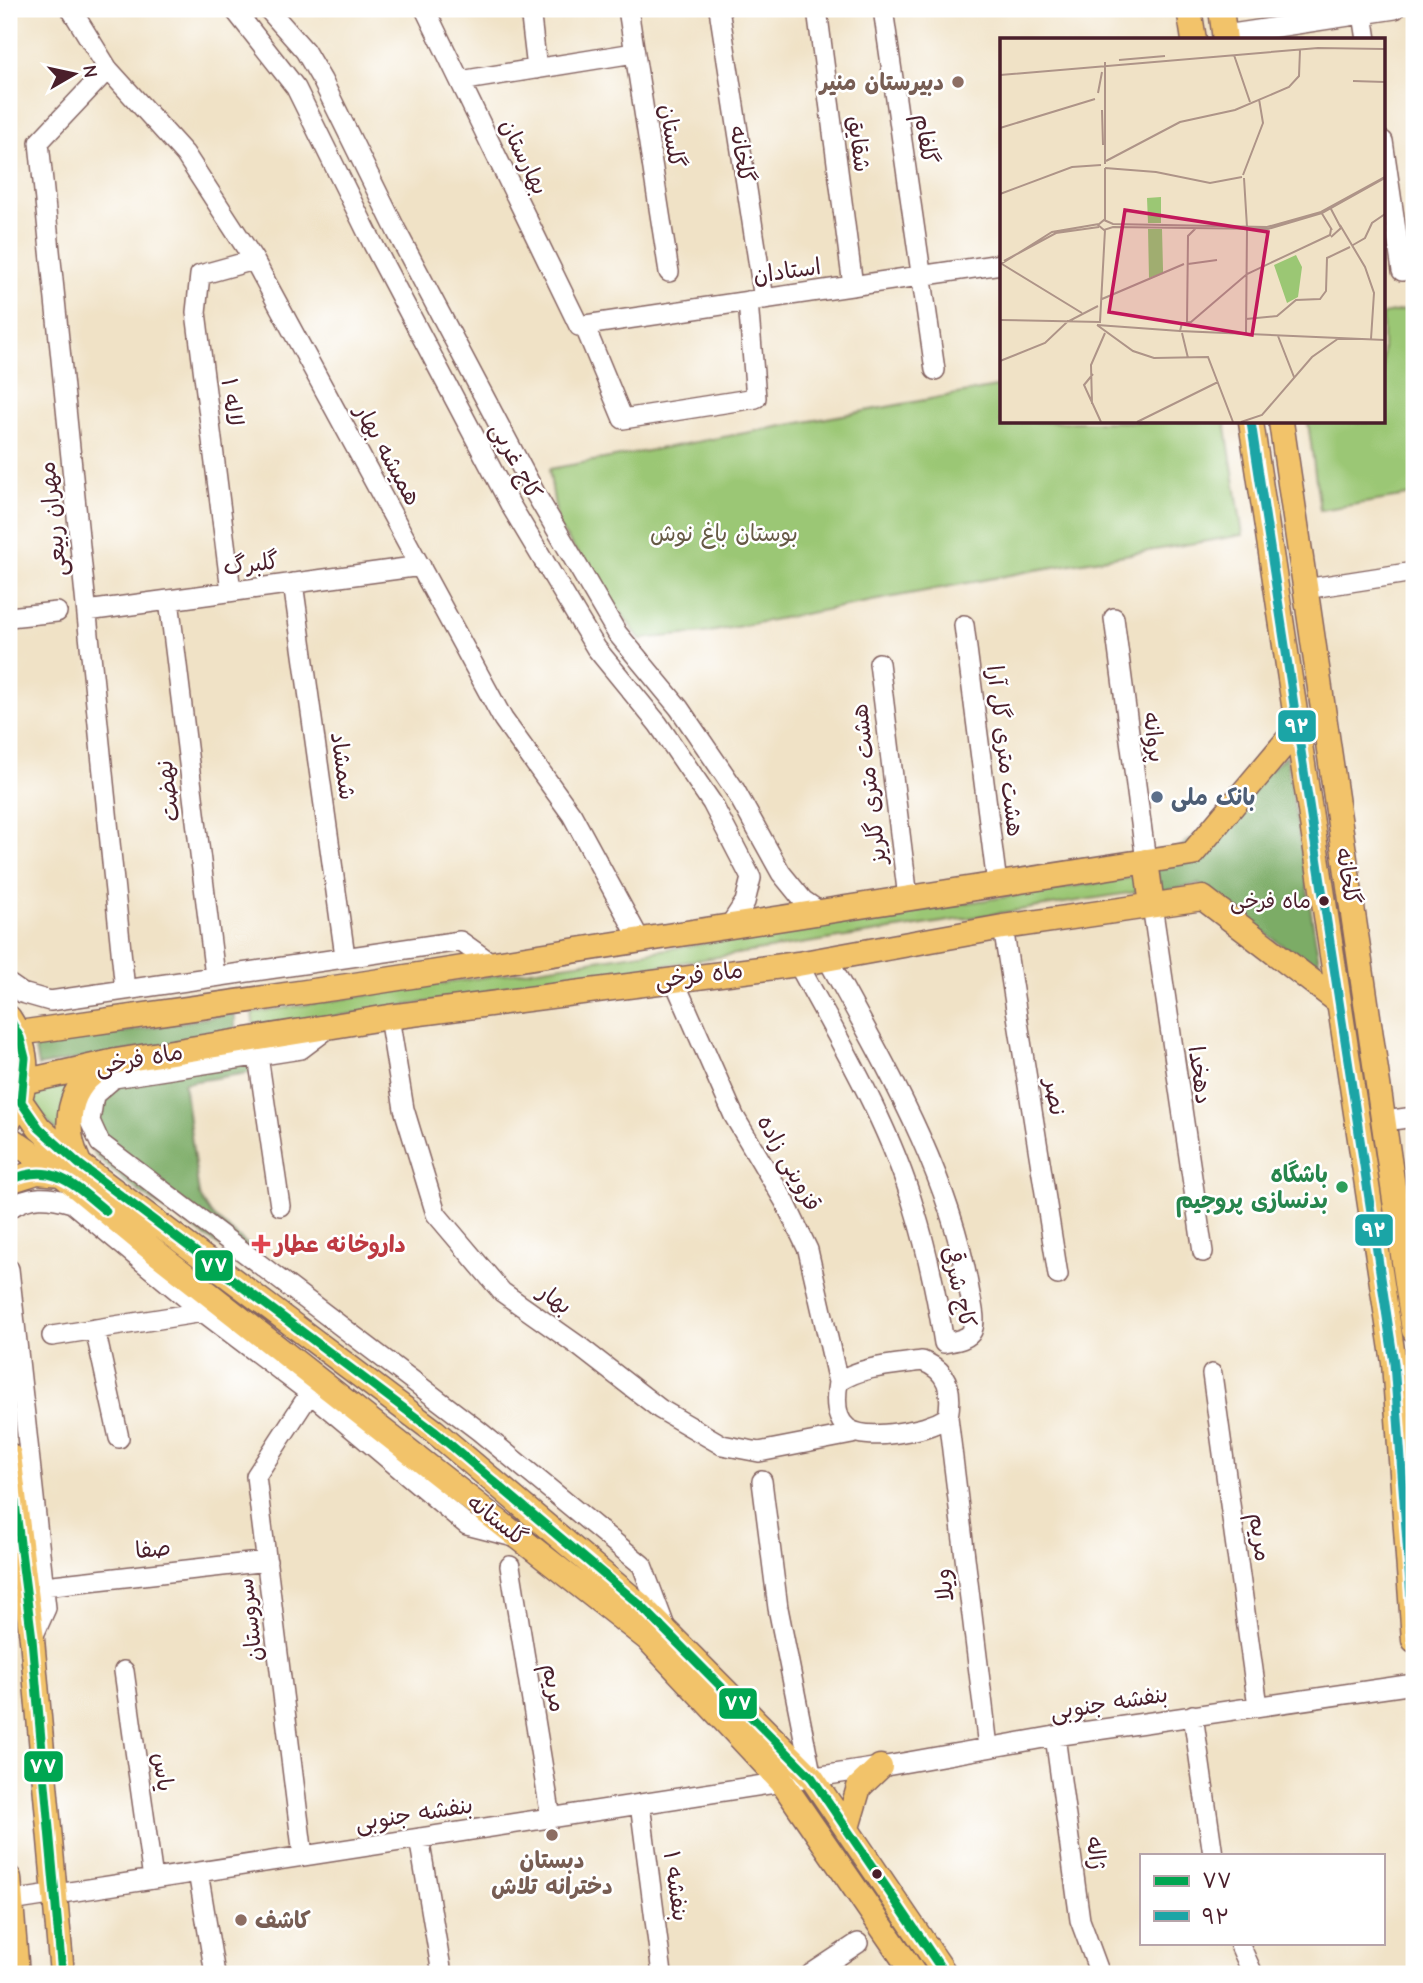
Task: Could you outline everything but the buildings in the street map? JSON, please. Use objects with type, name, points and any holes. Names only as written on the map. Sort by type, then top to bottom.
[{"type":"main road","points":[[1189,9],[1194,38]]},
{"type":"main road","points":[[1221,9],[1225,38]]},
{"type":"main road","name":"گلخانه","points":[[1251,424],[1394,1363],[1414,1640]]},
{"type":"main road","name":"گلخانه","points":[[1281,424],[1414,1331]]},
{"type":"main road","name":"ماه فرخی","points":[[14,1026],[243,1002],[1192,854],[1296,730]]},
{"type":"main road","points":[[1146,861],[1152,905]]},
{"type":"main road","name":"ماه فرخی","points":[[19,1101],[116,1061],[253,1049],[329,1028],[389,1017],[797,964],[1003,927],[1203,898],[1339,1002]]},
{"type":"main road","points":[[243,1002],[253,1049]]},
{"type":"main road","points":[[14,1026],[27,1056],[19,1101]]},
{"type":"main road","points":[[9,1181],[37,1172],[70,1169],[67,1124],[71,1103],[81,1085],[97,1070],[116,1061]]},
{"type":"main road","name":"گلستانه","points":[[19,1101],[70,1169],[521,1539],[648,1639],[782,1782],[914,1974]]},
{"type":"main road","name":"گلستانه","points":[[9,1139],[70,1169],[434,1431],[640,1605],[811,1778],[945,1974]]},
{"type":"main road","points":[[9,1455],[32,1639],[62,1974]]},
{"type":"main road","points":[[847,1828],[859,1787],[880,1767]]},
{"type":"main road","points":[[10,1889],[11,1933],[17,1974]]},
{"type":"street","name":"همیشه بهار","points":[[71,9],[108,69],[185,154],[254,260],[503,719],[572,815],[640,940]]},
{"type":"street","name":"کاج غربی","points":[[233,9],[296,88],[370,237],[512,506],[596,649],[658,724],[712,803],[751,878]]},
{"type":"street","name":"کاج غربی","points":[[268,9],[311,61],[393,224],[535,493],[617,633],[679,708],[735,790],[781,873],[803,901],[819,911]]},
{"type":"street","name":"بهارستان","points":[[425,9],[582,326],[623,419],[756,398],[756,300]]},
{"type":"street","points":[[530,9],[537,69]]},
{"type":"street","name":"گلستان","points":[[628,9],[669,272]]},
{"type":"street","name":"گلخانه","points":[[719,9],[756,300]]},
{"type":"street","name":"شقایق","points":[[817,9],[853,286]]},
{"type":"street","name":"گلفام","points":[[883,9],[935,370]]},
{"type":"street","points":[[1225,38],[1395,9]]},
{"type":"street","points":[[1363,14],[1367,38]]},
{"type":"street","points":[[460,81],[634,54]]},
{"type":"street","name":"مهران ربیعی","points":[[108,69],[39,142],[125,990]]},
{"type":"street","points":[[1384,148],[1402,271]]},
{"type":"street","points":[[370,237],[393,224]]},
{"type":"street","name":"لاله ۱","points":[[231,591],[196,312],[200,275],[254,260]]},
{"type":"street","name":"استادان","points":[[582,326],[1000,264]]},
{"type":"street","points":[[512,506],[535,493]]},
{"type":"street","name":"گلبرگ","points":[[87,611],[421,566]]},
{"type":"street","points":[[1305,589],[1414,572]]},
{"type":"street","name":"شمشاد","points":[[293,583],[345,956]]},
{"type":"street","name":"نهضت","points":[[169,600],[215,976]]},
{"type":"street","points":[[9,617],[57,612]]},
{"type":"street","name":"پروانه","points":[[1114,618],[1146,861]]},
{"type":"street","name":"هشت متری گل آرا","points":[[964,625],[997,884]]},
{"type":"street","name":"هشت متری گلریز","points":[[879,663],[908,898]]},
{"type":"street","points":[[751,878],[757,884],[765,885],[775,881],[781,873]]},
{"type":"street","points":[[730,925],[745,902],[751,878]]},
{"type":"street","name":"دهخدا","points":[[1152,905],[1203,1252]]},
{"type":"street","name":"نصر","points":[[1003,927],[1058,1275]]},
{"type":"street","points":[[9,984],[22,993],[50,1001],[460,941],[491,963]]},
{"type":"street","name":"کاج شرقی","points":[[797,964],[884,1131],[914,1206],[935,1287],[944,1343],[966,1338],[972,1332],[974,1320],[967,1275],[948,1209],[915,1125],[827,958]]},
{"type":"street","name":"قزوینی زاده","points":[[673,978],[734,1116],[785,1202],[808,1250],[838,1382]]},
{"type":"street","name":"بهار","points":[[389,1017],[404,1109],[436,1214],[502,1292],[580,1347],[660,1409],[722,1445],[759,1452],[852,1434]]},
{"type":"street","points":[[280,1206],[253,1049],[114,1078],[94,1095],[90,1121],[100,1143],[479,1431],[642,1565],[666,1630]]},
{"type":"street","points":[[1385,1121],[1414,1117]]},
{"type":"street","points":[[9,1209],[27,1199],[50,1196],[72,1203],[203,1312],[310,1393],[467,1525],[521,1539]]},
{"type":"street","points":[[9,1269],[46,1608],[32,1639]]},
{"type":"street","points":[[52,1336],[203,1312]]},
{"type":"street","points":[[95,1329],[119,1438]]},
{"type":"street","name":"ویلا","points":[[838,1382],[849,1374],[922,1361],[936,1366],[948,1384],[948,1417],[988,1747]]},
{"type":"street","name":"مریم","points":[[1212,1374],[1258,1706]]},
{"type":"street","points":[[838,1382],[835,1400],[839,1419],[852,1434],[867,1437],[933,1427],[948,1417]]},
{"type":"street","name":"سروستان","points":[[303,1856],[256,1476],[310,1393]]},
{"type":"street","points":[[762,1480],[778,1608],[811,1778]]},
{"type":"street","name":"صفا","points":[[44,1586],[267,1561]]},
{"type":"street","name":"مریم","points":[[510,1566],[551,1818]]},
{"type":"street","name":"یاس","points":[[124,1671],[153,1879]]},
{"type":"street","name":"بنفشه جنوبی","points":[[10,1889],[54,1894],[811,1778],[1055,1736],[1414,1684]]},
{"type":"street","points":[[1193,1715],[1213,1854]]},
{"type":"street","name":"ژاله","points":[[1055,1736],[1080,1920],[1100,1974]]},
{"type":"street","name":"بنفشه ۱","points":[[640,1804],[663,1974]]},
{"type":"street","points":[[419,1838],[442,1974]]},
{"type":"street","points":[[198,1872],[215,1974]]},
{"type":"street","points":[[811,1974],[858,1943]]},
{"type":"street","points":[[1240,1944],[1253,1974]]},
{"type":"green space","points":[[1414,308],[1414,495],[1320,510],[1308,424],[1384,424],[1384,314]]},
{"type":"green space","name":"بوستان باغ نوش","points":[[1000,386],[1000,424],[1225,424],[1243,535],[1036,570],[704,633],[640,639],[558,526],[549,469]]},
{"type":"green space","points":[[1286,756],[1321,974],[1199,884],[1162,891],[1155,869]]},
{"type":"green space","points":[[1135,877],[1136,892],[254,1029],[252,1013]]},
{"type":"green space","points":[[235,1013],[235,1033],[38,1066],[34,1044],[107,1035]]},
{"type":"green space","points":[[255,1051],[261,1071],[184,1083],[199,1195],[211,1214],[247,1244],[240,1260],[117,1175],[90,1147],[84,1124],[87,1108],[97,1086]]},
{"type":"green space","points":[[75,1080],[61,1136],[34,1106],[32,1094],[45,1084]]},
{"type":"transit line","name":"۹۲","points":[[1251,424],[1394,1363],[1414,1640]]},
{"type":"transit line","name":"۷۷","points":[[9,1018],[20,1038],[25,1058],[21,1102],[39,1128],[79,1164],[434,1431],[640,1605],[812,1778],[945,1974]]},
{"type":"transit line","name":"۷۷","points":[[9,1181],[24,1175],[50,1174],[73,1185],[106,1211]]},
{"type":"transit line","name":"۷۷","points":[[9,1455],[32,1639],[62,1974]]},
{"type":"place","name":"دبیرستان منیر","points":[[958,82]]},
{"type":"place","name":"بانک ملی","points":[[1157,797]]},
{"type":"place","name":"ماه فرخی","points":[[1324,901]]},
{"type":"place","name":"باشگاه بدنسازی پروجیم","points":[[1342,1187]]},
{"type":"place","name":"داروخانه عطار","points":[[261,1244]]},
{"type":"place","name":"دبستان دخترانه تلاش","points":[[552,1835]]},
{"type":"place","name":"کاشف","points":[[241,1920]]}]
